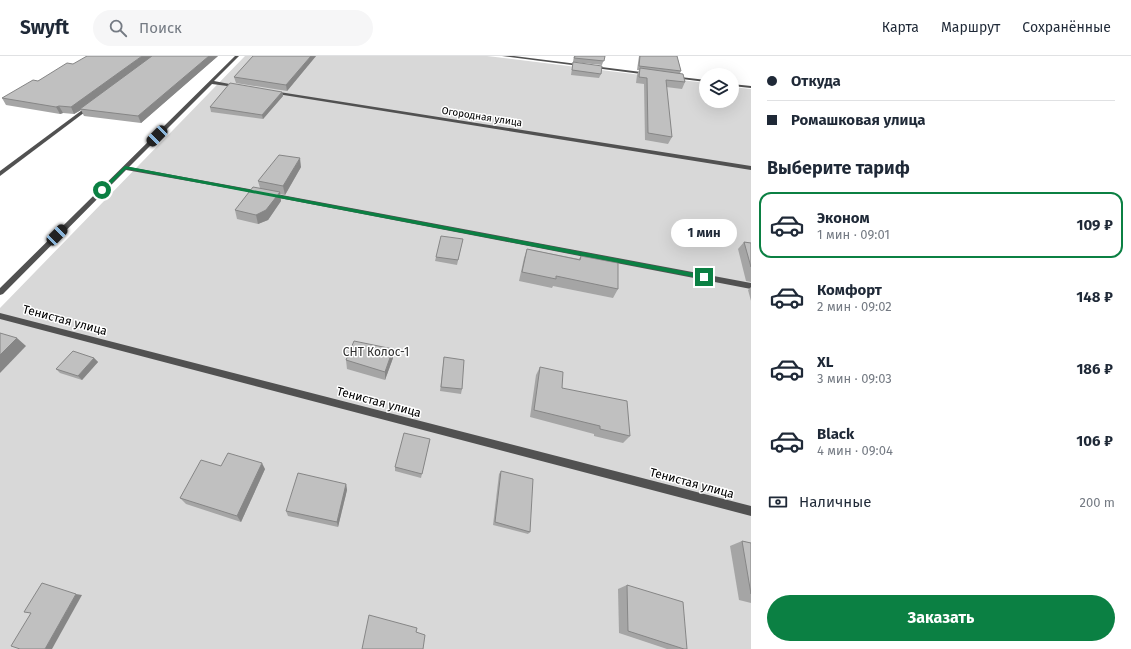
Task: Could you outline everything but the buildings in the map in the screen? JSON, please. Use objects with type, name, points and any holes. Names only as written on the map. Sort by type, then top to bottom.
[{"type":"street","points":[[0,292],[237,56]]},
{"type":"street","points":[[504,56],[652,74]]},
{"type":"street","points":[[667,76],[699,80]]},
{"type":"street","points":[[211,82],[242,87]]},
{"type":"street","points":[[739,85],[751,87]]},
{"type":"street","name":"Огородная улица","points":[[266,91],[751,168]]},
{"type":"street","points":[[0,174],[95,103]]},
{"type":"street","points":[[125,168],[751,286]]},
{"type":"street","name":"Тенистая улица","points":[[0,316],[751,511]]},
{"type":"green space","name":"СНТ Колос-1","points":[[245,56],[487,56],[699,82],[699,108],[739,108],[739,88],[751,89],[751,649],[0,649],[0,308]]},
{"type":"route","points":[[102,190],[125,168],[704,277]]}]
